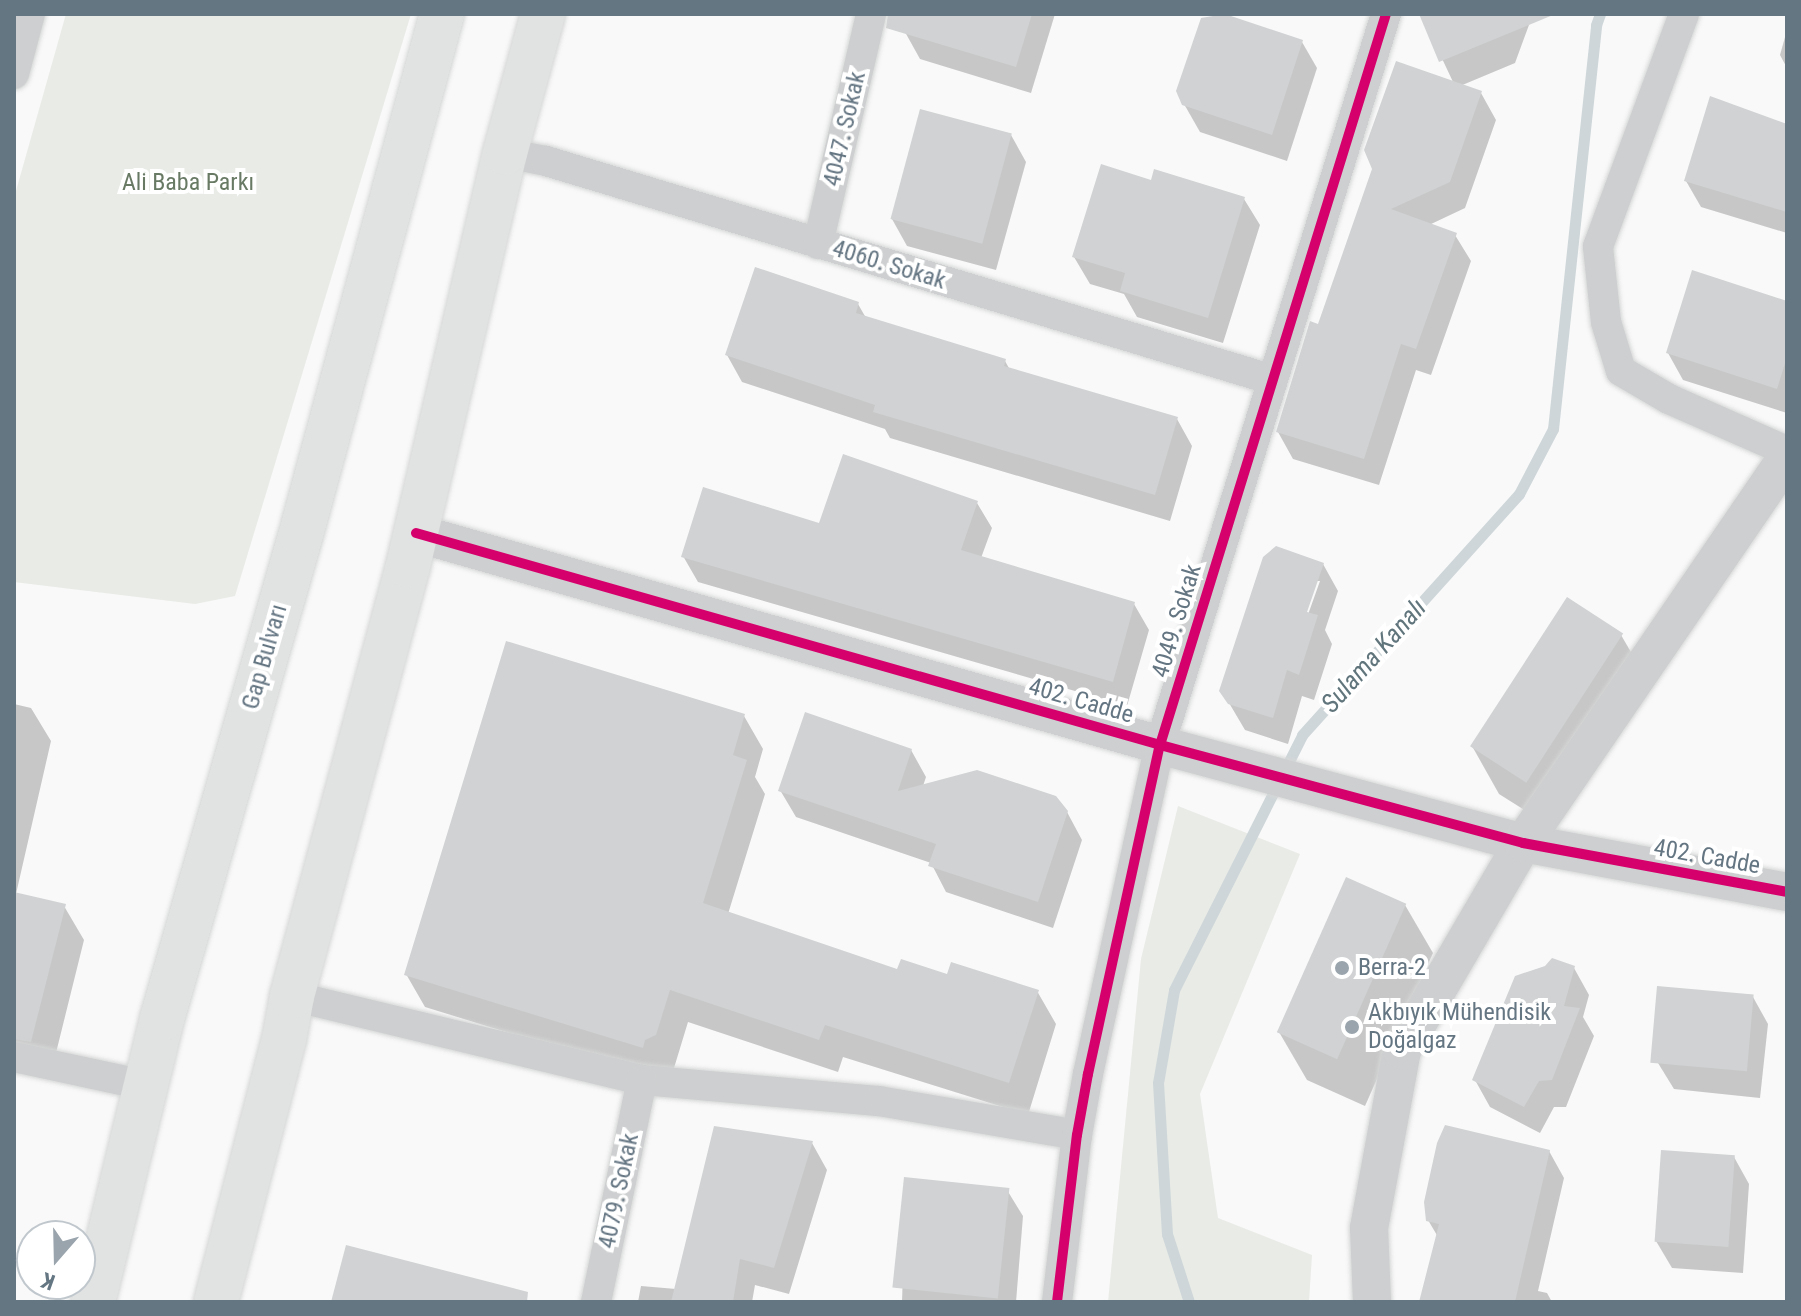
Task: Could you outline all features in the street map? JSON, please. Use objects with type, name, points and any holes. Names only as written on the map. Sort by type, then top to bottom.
[{"type":"highway","name":"Gap Bulvarı","points":[[93,1302],[145,1085],[442,14]]},
{"type":"highway","points":[[216,1302],[284,1040],[292,996],[416,533],[505,153],[543,14]]},
{"type":"street","points":[[14,74],[30,14]]},
{"type":"street","name":"4047. Sokak","points":[[818,244],[871,14]]},
{"type":"street","name":"4049. Sokak","points":[[1057,1302],[1077,1135],[1160,745],[1386,14]]},
{"type":"street","points":[[1684,14],[1598,247],[1606,322],[1621,371],[1669,399],[1787,451]]},
{"type":"street","name":"4060. Sokak","points":[[505,153],[561,166],[1273,380]]},
{"type":"street","points":[[1372,1302],[1369,1228],[1402,1050],[1523,843],[1787,458]]},
{"type":"street","name":"402. Cadde","points":[[416,533],[1160,745],[1523,843],[1787,892]]},
{"type":"street","points":[[292,996],[642,1080],[879,1101],[1077,1135]]},
{"type":"street","points":[[14,1057],[145,1085]]},
{"type":"street","name":"4079. Sokak","points":[[596,1302],[642,1080]]},
{"type":"green space","name":"Ali Baba Parkı","points":[[66,14],[411,14],[235,596],[195,604],[14,582],[14,198]]},
{"type":"green space","points":[[1178,806],[1300,854],[1200,1094],[1218,1218],[1312,1255],[1309,1302],[1108,1302],[1141,959]]},
{"type":"building","points":[[888,14],[1032,14],[1016,67],[886,28]]},
{"type":"building","points":[[1225,14],[1303,40],[1272,135],[1182,105],[1176,91],[1201,18]]},
{"type":"building","points":[[1419,14],[1553,14],[1553,15],[1439,62]]},
{"type":"building","points":[[1396,61],[1482,91],[1450,182],[1391,209],[1457,233],[1416,349],[1401,344],[1364,459],[1276,432],[1310,321],[1318,324],[1372,169],[1364,150]]},
{"type":"building","points":[[1710,96],[1787,124],[1787,212],[1684,181]]},
{"type":"building","points":[[920,109],[1012,134],[982,244],[890,219]]},
{"type":"building","points":[[1101,164],[1151,180],[1154,169],[1245,197],[1208,318],[1120,291],[1125,273],[1072,257]]},
{"type":"building","points":[[755,267],[859,302],[856,313],[1006,359],[1004,366],[1178,417],[1155,495],[873,412],[875,405],[725,355]]},
{"type":"building","points":[[1692,270],[1787,301],[1787,357],[1777,389],[1666,353]]},
{"type":"building","points":[[843,454],[978,501],[961,550],[1135,602],[1113,682],[681,557],[703,487],[819,523]]},
{"type":"building","points":[[1276,546],[1324,563],[1307,612],[1318,615],[1299,675],[1287,670],[1273,718],[1228,704],[1219,691],[1263,557]]},
{"type":"building","points":[[1567,597],[1623,633],[1526,783],[1470,746]]},
{"type":"building","points":[[506,641],[745,714],[733,755],[747,760],[703,903],[897,969],[901,959],[947,974],[951,962],[1039,990],[1009,1083],[825,1025],[819,1040],[670,990],[656,1035],[645,1040],[643,1048],[404,975]]},
{"type":"building","points":[[805,712],[912,749],[898,791],[977,770],[1056,796],[1068,811],[1038,902],[928,866],[936,844],[778,791]]},
{"type":"building","name":"Berra-2","points":[[1346,877],[1406,904],[1337,1059],[1277,1032]]},
{"type":"building","points":[[14,892],[66,904],[31,1042],[14,1039]]},
{"type":"building","points":[[1552,958],[1575,966],[1564,1006],[1580,1008],[1552,1080],[1539,1081],[1524,1107],[1472,1080],[1515,976],[1545,966]]},
{"type":"building","points":[[1657,986],[1754,994],[1747,1071],[1650,1063]]},
{"type":"building","points":[[1445,1125],[1550,1150],[1515,1302],[1419,1302],[1439,1224],[1426,1221],[1424,1202],[1437,1143]]},
{"type":"building","points":[[714,1126],[813,1141],[774,1268],[740,1259],[733,1302],[671,1302]]},
{"type":"building","points":[[1661,1150],[1735,1155],[1728,1247],[1655,1242]]},
{"type":"building","points":[[904,1177],[1009,1188],[998,1298],[892,1287]]},
{"type":"building","points":[[346,1245],[528,1292],[527,1302],[331,1302]]},
{"type":"waterway","name":"Sulama Kanalı","points":[[1189,1302],[1167,1234],[1158,1083],[1174,990],[1302,735],[1519,494],[1553,429],[1596,25],[1600,14]]},
{"type":"cycle path","points":[[1057,1302],[1077,1135],[1088,1074],[1160,745],[1386,14]]},
{"type":"cycle path","points":[[416,533],[1160,745],[1523,843],[1787,892]]},
{"type":"place","name":"Berra-2","points":[[1342,968]]},
{"type":"place","name":"Akbıyık Mühendisik Doğalgaz","points":[[1352,1027]]}]
